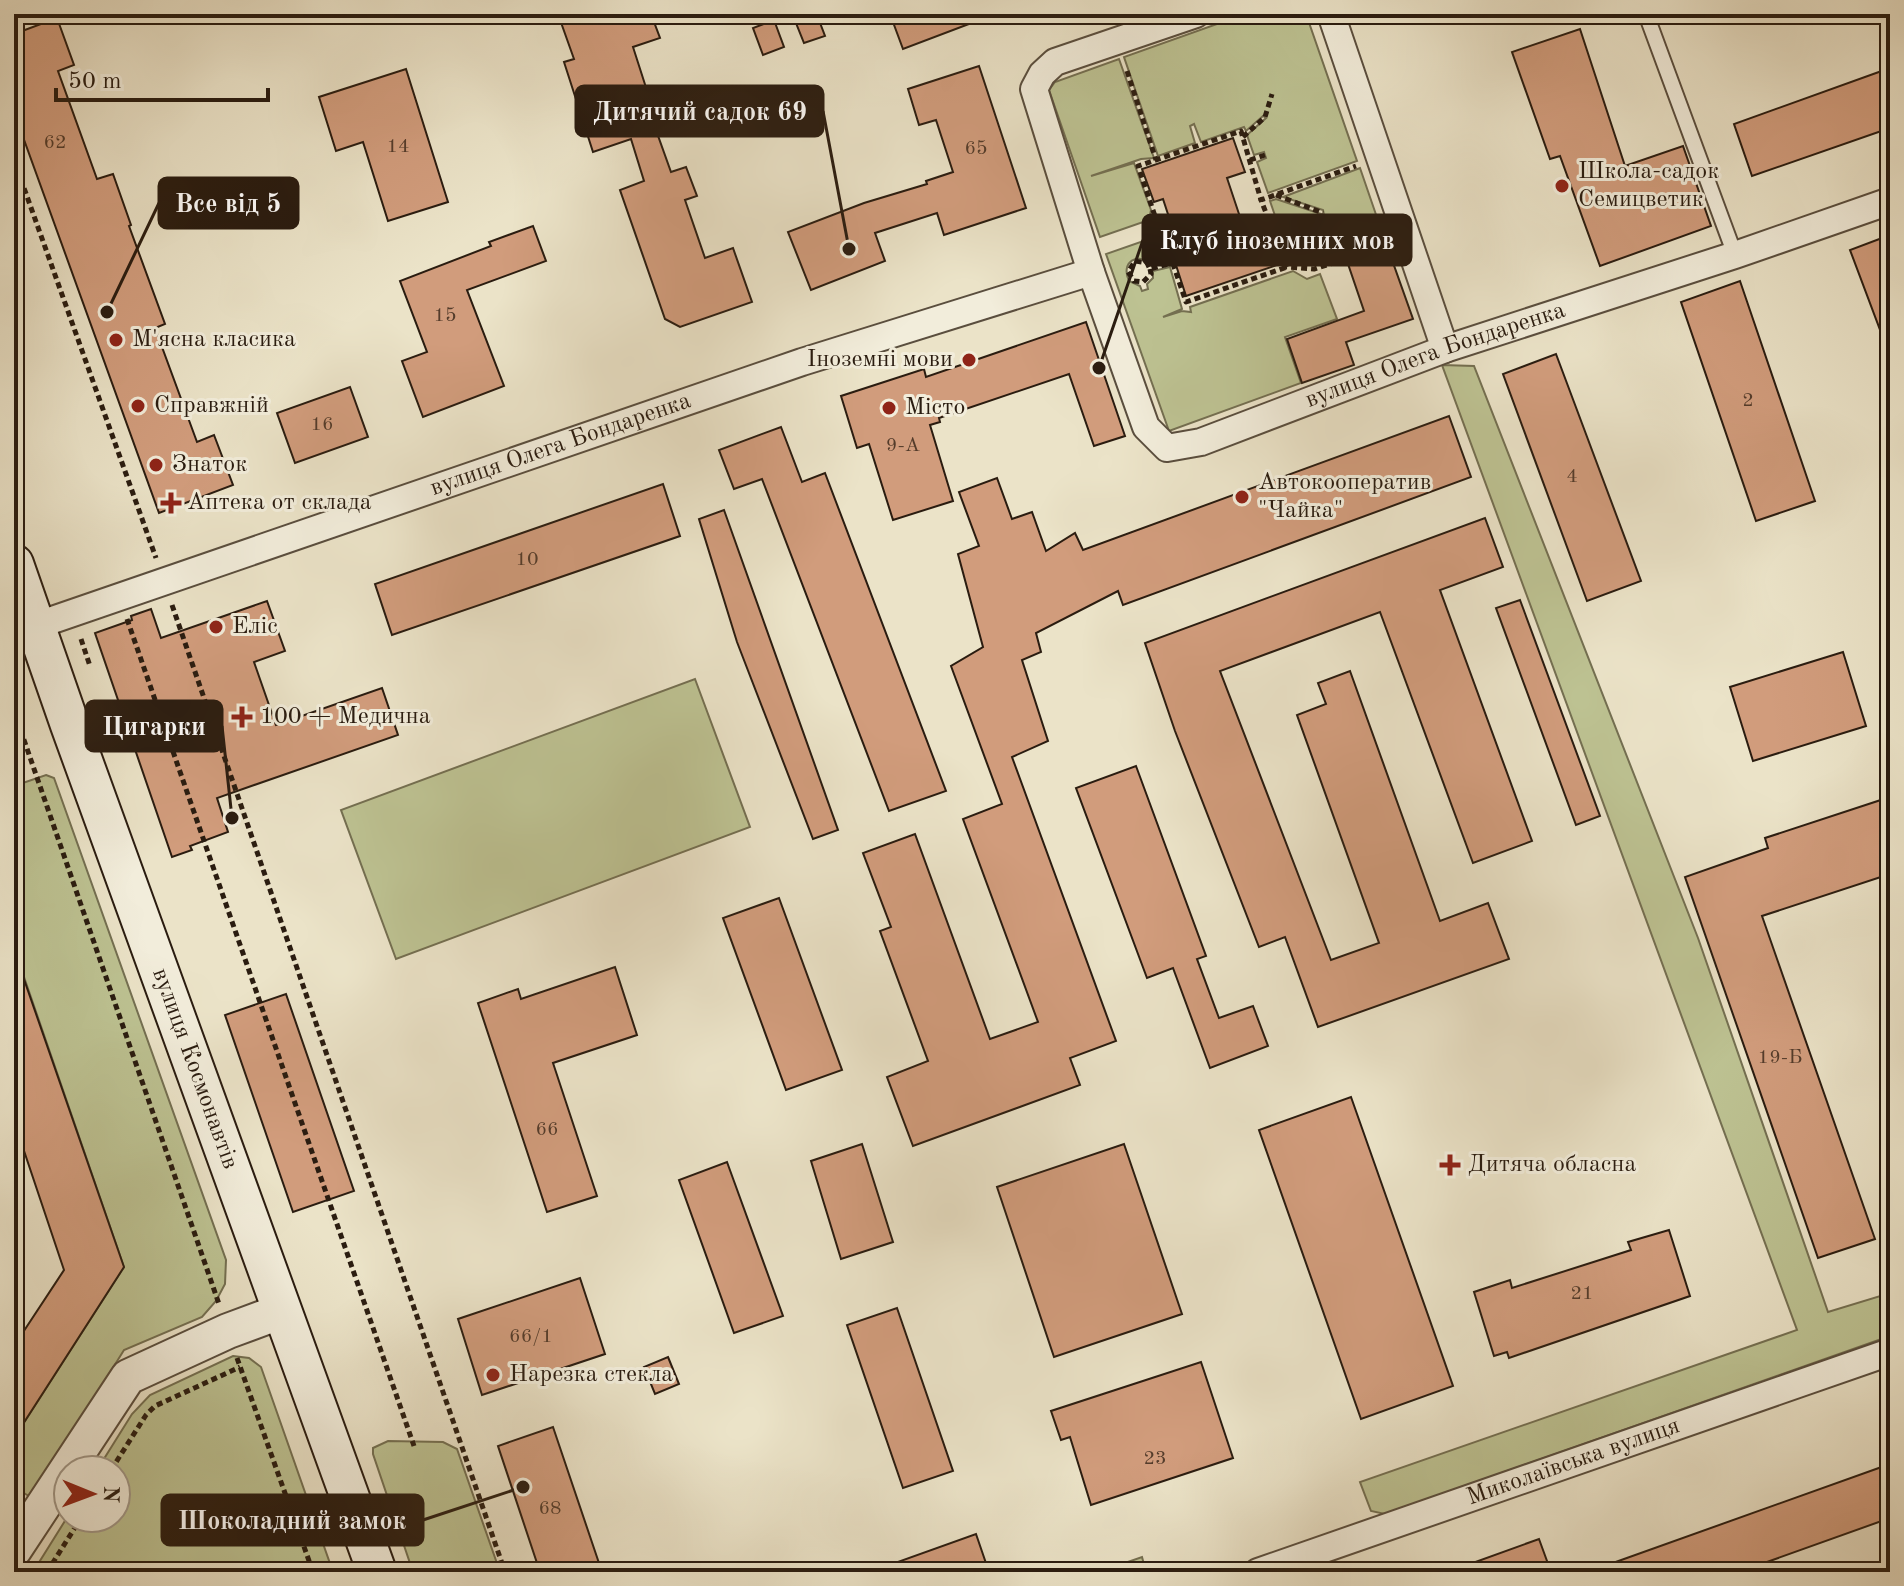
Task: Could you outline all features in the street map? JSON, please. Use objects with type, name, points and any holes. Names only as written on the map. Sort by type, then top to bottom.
[{"type":"main road","name":"вулиця Космонавтів","points":[[14,564],[377,1572]]},
{"type":"street","name":"вулиця Олега Бондаренка","points":[[1196,14],[1055,62],[1042,74],[1034,89],[1091,272],[1146,427],[1167,448],[1201,442],[1445,349],[1890,201]]},
{"type":"street","points":[[1331,14],[1445,349]]},
{"type":"street","name":"вулиця Олега Бондаренка","points":[[35,626],[802,362],[1091,272]]},
{"type":"street","points":[[14,1550],[128,1377],[228,1331],[282,1311]]},
{"type":"street","name":"Миколаївська вулиця","points":[[1258,1572],[1890,1352]]},
{"type":"lane","points":[[1646,14],[1735,255]]},
{"type":"path","points":[[1127,71],[1156,160]]},
{"type":"path","points":[[1243,137],[1265,117],[1272,94]]},
{"type":"path","points":[[1158,225],[1138,166],[1241,131],[1261,200],[1287,267]]},
{"type":"path","points":[[1250,160],[1265,155]]},
{"type":"path","points":[[1261,200],[1379,157]]},
{"type":"path","points":[[14,160],[164,581],[505,1572]]},
{"type":"path","points":[[1276,194],[1323,213]]},
{"type":"path","points":[[1173,254],[1172,263],[1186,302],[1287,267],[1314,269],[1336,262]]},
{"type":"path","points":[[1135,261],[1147,263],[1150,269],[1151,274],[1143,282],[1134,281],[1128,272],[1135,261]]},
{"type":"path","points":[[1150,269],[1172,263]]},
{"type":"path","points":[[123,607],[414,1446]]},
{"type":"path","points":[[14,711],[313,1572]]},
{"type":"path","points":[[121,1454],[155,1406],[240,1367]]},
{"type":"path","points":[[47,1572],[71,1534]]},
{"type":"green space","points":[[1245,14],[1306,14],[1357,161],[1268,193],[1257,162],[1266,158],[1264,152],[1254,155],[1247,135],[1266,118],[1263,116],[1246,131],[1244,127],[1201,142],[1194,124],[1190,126],[1195,143],[1158,156],[1124,57]]},
{"type":"green space","points":[[1119,59],[1154,158],[1141,159],[1091,176],[1134,163],[1151,210],[1149,220],[1100,237],[1049,90],[1055,82]]},
{"type":"green space","points":[[1360,168],[1383,235],[1299,262],[1290,260],[1270,201],[1276,199],[1324,215],[1323,210],[1283,197]]},
{"type":"green space","points":[[1152,238],[1161,239],[1168,261],[1152,265],[1136,259],[1129,264],[1127,274],[1129,281],[1140,286],[1142,291],[1148,289],[1153,271],[1170,267],[1182,309],[1163,317],[1182,311],[1191,312],[1190,307],[1293,271],[1307,279],[1320,274],[1337,319],[1285,337],[1301,383],[1169,431],[1106,254]]},
{"type":"green space","points":[[1442,365],[1474,366],[1698,938],[1828,1312],[1890,1293],[1890,1336],[1385,1514],[1371,1511],[1360,1482],[1797,1330]]},
{"type":"green space","points":[[695,679],[750,827],[396,959],[341,810]]},
{"type":"green space","points":[[46,775],[54,778],[226,1260],[225,1284],[202,1317],[124,1350],[59,1454],[52,1454],[52,1466],[32,1498],[14,1487],[14,1438],[124,1267],[14,948],[14,786]]},
{"type":"green space","points":[[233,1356],[249,1358],[261,1367],[333,1572],[33,1572],[57,1534],[132,1534],[132,1454],[107,1454],[132,1414],[150,1395]]},
{"type":"green space","points":[[388,1441],[443,1442],[457,1449],[500,1572],[413,1572],[373,1454],[373,1448]]},
{"type":"green space","points":[[1142,1557],[1146,1572],[1099,1572]]},
{"type":"building","points":[[558,14],[651,14],[660,38],[633,47],[650,100],[662,96],[673,124],[656,130],[671,172],[686,167],[697,196],[685,200],[705,258],[733,248],[752,302],[680,327],[665,319],[620,190],[644,181],[631,139],[593,152],[564,62],[574,59]]},
{"type":"building","points":[[890,14],[990,14],[990,16],[903,49]]},
{"type":"building","points":[[817,15],[825,36],[804,43],[796,23]]},
{"type":"building","points":[[57,18],[74,65],[58,71],[97,179],[113,174],[165,324],[155,328],[197,442],[214,435],[233,485],[159,513],[14,112],[14,34]]},
{"type":"building","points":[[774,20],[784,47],[763,55],[753,28]]},
{"type":"building","points":[[1580,29],[1625,166],[1683,146],[1711,226],[1600,266],[1560,156],[1550,159],[1512,52]]},
{"type":"building","points":[[979,66],[1026,208],[944,235],[937,213],[875,233],[885,261],[811,290],[788,232],[953,172],[936,120],[919,125],[908,89]]},
{"type":"building","points":[[1890,68],[1890,128],[1752,176],[1734,124]]},
{"type":"building","points":[[406,69],[448,202],[388,221],[363,142],[336,151],[319,97]]},
{"type":"building","points":[[1233,138],[1245,172],[1227,178],[1247,238],[1265,231],[1277,265],[1186,296],[1175,262],[1183,260],[1163,199],[1154,202],[1142,169]]},
{"type":"building","points":[[533,226],[546,261],[467,290],[504,386],[423,417],[402,361],[427,352],[400,281],[491,246],[489,242]]},
{"type":"building","points":[[1890,235],[1890,350],[1888,351],[1850,250]]},
{"type":"building","points":[[1386,243],[1413,319],[1346,342],[1354,365],[1302,383],[1287,339],[1364,311],[1346,258]]},
{"type":"building","points":[[1740,281],[1815,501],[1756,521],[1681,302]]},
{"type":"building","points":[[1086,322],[1125,436],[1094,446],[1069,374],[939,418],[940,422],[930,425],[953,501],[893,520],[869,444],[857,448],[841,396],[924,369],[926,377]]},
{"type":"building","points":[[1556,354],[1641,581],[1587,601],[1503,374]]},
{"type":"building","points":[[350,387],[368,437],[295,463],[277,413]]},
{"type":"building","points":[[1449,416],[1471,477],[1123,605],[1118,591],[1036,633],[1041,652],[1022,660],[1048,741],[1012,757],[1116,1041],[1070,1058],[1080,1085],[913,1146],[887,1077],[928,1061],[880,931],[891,927],[863,853],[915,834],[990,1039],[1038,1022],[963,819],[1002,804],[951,666],[983,647],[958,554],[979,546],[959,492],[997,478],[1012,519],[1032,512],[1046,551],[1075,533],[1083,550]]},
{"type":"building","points":[[781,427],[802,482],[825,473],[946,791],[889,811],[762,479],[734,489],[719,450]]},
{"type":"building","points":[[663,484],[680,536],[392,635],[375,584]]},
{"type":"building","points":[[724,510],[838,830],[813,839],[737,642],[699,519]]},
{"type":"building","points":[[1485,518],[1503,567],[1440,590],[1532,841],[1473,863],[1380,612],[1220,671],[1331,960],[1379,943],[1297,715],[1326,704],[1318,683],[1350,671],[1440,921],[1488,903],[1509,959],[1318,1027],[1285,937],[1259,947],[1175,731],[1145,643]]},
{"type":"building","points":[[1520,600],[1600,816],[1576,825],[1496,608]]},
{"type":"building","points":[[267,601],[285,651],[254,662],[276,725],[382,688],[398,735],[217,798],[228,832],[190,846],[192,850],[172,857],[95,633],[132,620],[131,616],[151,609],[161,638]]},
{"type":"building","points":[[1843,652],[1866,726],[1753,761],[1730,687]]},
{"type":"building","points":[[1136,766],[1206,956],[1197,959],[1219,1018],[1253,1006],[1268,1046],[1210,1068],[1173,968],[1147,978],[1076,788]]},
{"type":"building","points":[[1890,797],[1890,874],[1762,916],[1875,1239],[1818,1258],[1685,877],[1768,848],[1765,838]]},
{"type":"building","points":[[779,898],[842,1070],[786,1090],[723,918]]},
{"type":"building","points":[[18,962],[124,1267],[14,1438],[14,1346],[64,1270],[14,1121],[14,963]]},
{"type":"building","points":[[615,967],[637,1035],[553,1063],[597,1196],[547,1212],[478,1003],[518,989],[521,999]]},
{"type":"building","points":[[286,994],[354,1191],[293,1212],[225,1015]]},
{"type":"building","points":[[1351,1097],[1453,1386],[1361,1419],[1259,1130]]},
{"type":"building","points":[[862,1144],[893,1242],[841,1259],[811,1161]]},
{"type":"building","points":[[1124,1144],[1182,1314],[1054,1357],[997,1187]]},
{"type":"building","points":[[727,1162],[783,1316],[734,1333],[679,1180]]},
{"type":"building","name":"Дитяча обласна","points":[[1669,1230],[1690,1296],[1509,1358],[1507,1352],[1494,1356],[1474,1292],[1510,1280],[1512,1288],[1631,1250],[1628,1242]]},
{"type":"building","points":[[580,1278],[605,1354],[482,1395],[458,1319]]},
{"type":"building","points":[[897,1308],[953,1471],[903,1488],[847,1325]]},
{"type":"building","points":[[668,1357],[679,1384],[655,1394],[644,1367]]},
{"type":"building","points":[[1201,1362],[1233,1458],[1091,1505],[1070,1437],[1061,1440],[1051,1411]]},
{"type":"building","points":[[553,1427],[602,1572],[540,1572],[498,1446]]},
{"type":"building","points":[[1890,1464],[1890,1518],[1739,1572],[1596,1572],[1596,1569]]},
{"type":"building","points":[[976,1534],[989,1572],[879,1572],[878,1569]]},
{"type":"building","points":[[1539,1539],[1551,1572],[1456,1572],[1456,1569]]},
{"type":"place","name":"Школа-садок Семицветик","points":[[1562,186]]},
{"type":"place","name":"Дитячий садок 69","points":[[849,249]]},
{"type":"place","name":"Все від 5","points":[[107,312]]},
{"type":"place","name":"М'ясна класика","points":[[116,340]]},
{"type":"place","name":"Іноземні мови","points":[[969,360]]},
{"type":"place","name":"Клуб іноземних мов","points":[[1099,368]]},
{"type":"place","name":"Справжній","points":[[138,406]]},
{"type":"place","name":"Місто","points":[[889,408]]},
{"type":"place","name":"Знаток","points":[[156,465]]},
{"type":"place","name":"Автокооператив \"Чайка\"","points":[[1242,497]]},
{"type":"place","name":"Аптека от склада","points":[[171,503]]},
{"type":"place","name":"Еліс","points":[[216,627]]},
{"type":"place","name":"100 + Медична","points":[[242,717]]},
{"type":"place","name":"Цигарки","points":[[232,818]]},
{"type":"place","name":"Дитяча обласна","points":[[1450,1165]]},
{"type":"place","name":"Нарезка стекла","points":[[493,1375]]},
{"type":"place","name":"Шоколадний замок","points":[[523,1487]]}]
